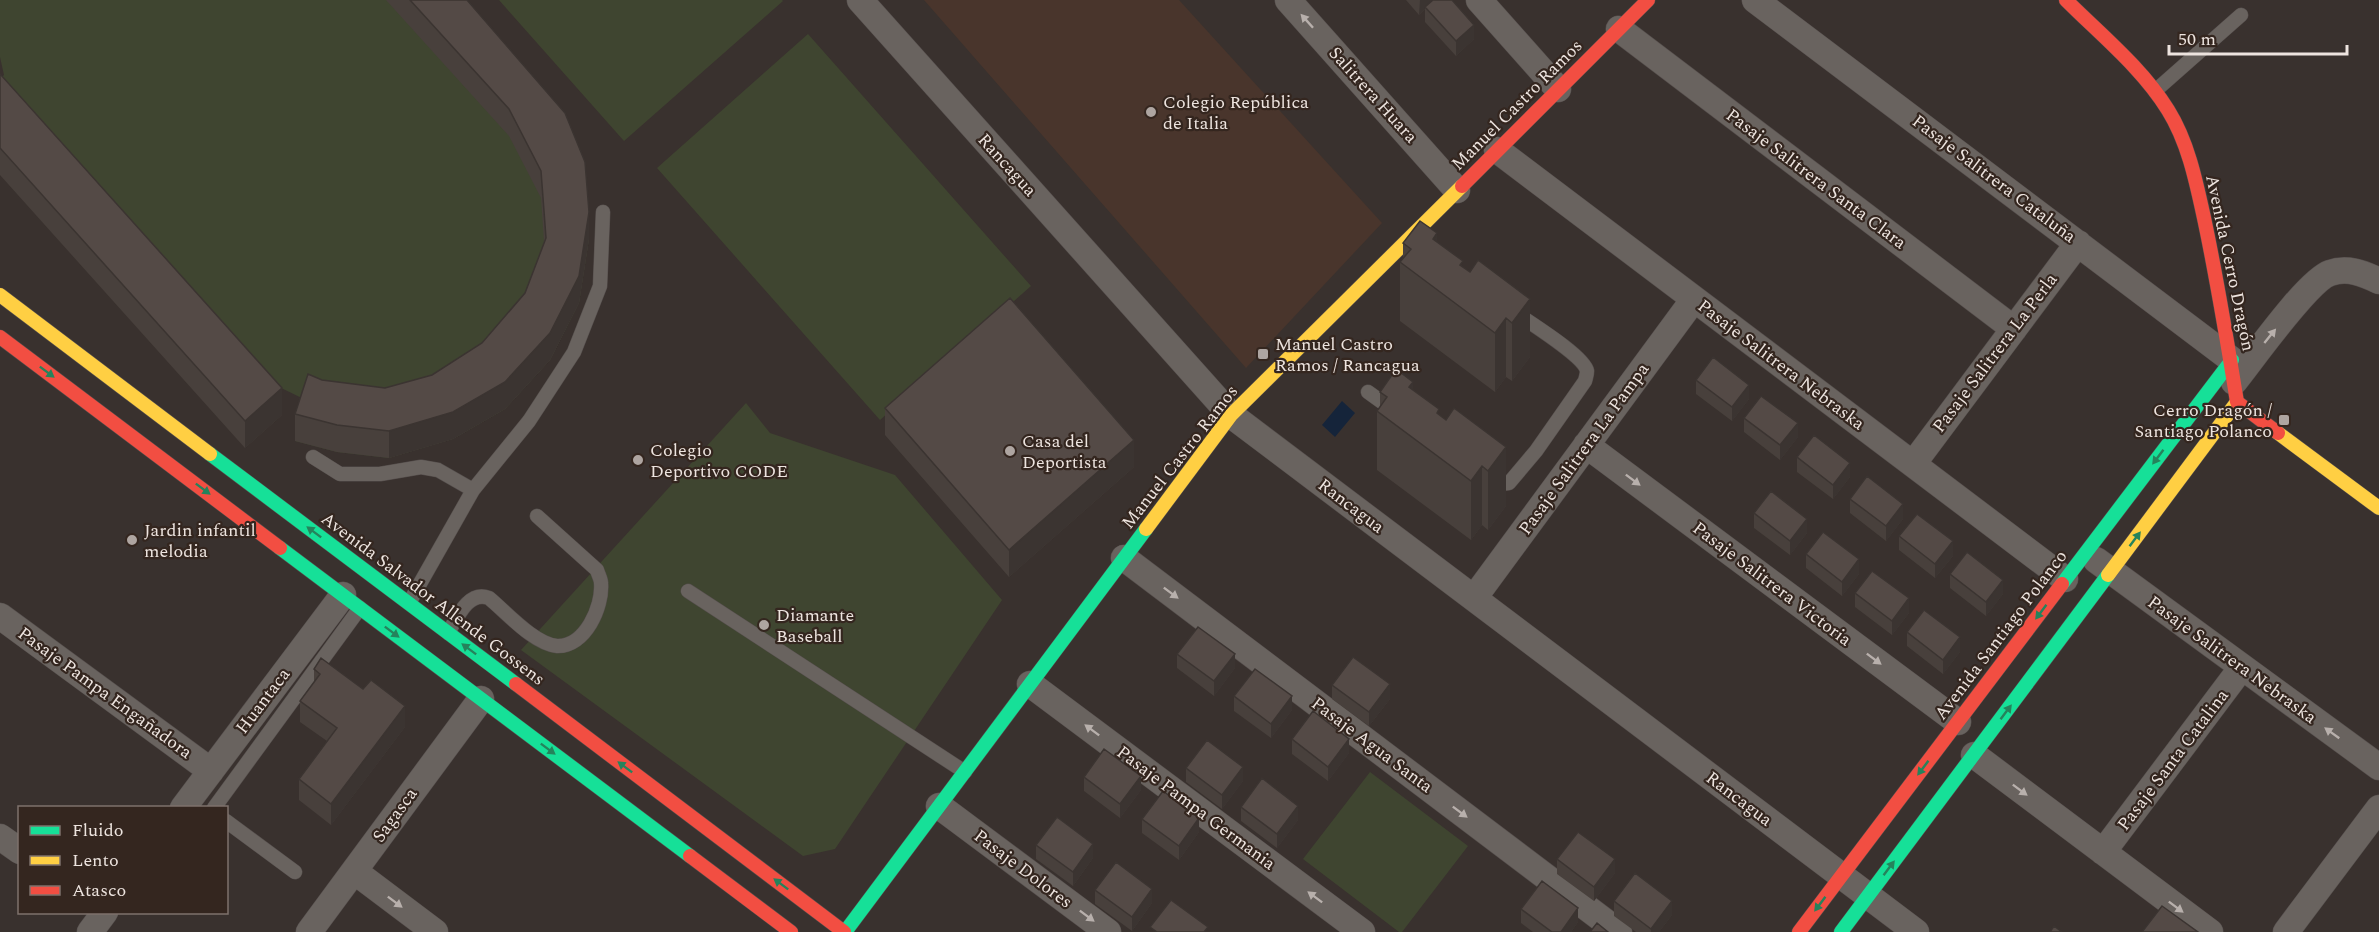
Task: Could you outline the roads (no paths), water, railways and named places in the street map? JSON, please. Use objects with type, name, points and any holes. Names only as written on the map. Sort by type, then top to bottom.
[{"type":"street","name":"Rancagua","points":[[860,0],[1231,415],[1916,932]]},
{"type":"street","name":"Salitrera Huara","points":[[1288,0],[1457,190]]},
{"type":"street","points":[[1479,0],[1558,89]]},
{"type":"street","name":"Manuel Castro Ramos","points":[[844,932],[1231,415],[1412,241],[1457,190],[1648,0]]},
{"type":"street","name":"Pasaje Salitrera Cataluña","points":[[1755,0],[2078,243],[2234,381]]},
{"type":"street","name":"Avenida Cerro Dragón","points":[[2066,0],[2155,91],[2180,132],[2188,154],[2211,246],[2234,381]]},
{"type":"street","name":"Pasaje Salitrera Santa Clara","points":[[1619,28],[2014,328]]},
{"type":"street","name":"Pasaje Salitrera Nebraska","points":[[1497,150],[2065,579]]},
{"type":"street","name":"Pasaje Salitrera La Perla","points":[[1912,464],[2078,243]]},
{"type":"street","points":[[1841,932],[2111,571],[2234,381],[2303,296],[2327,274],[2350,271],[2379,281]]},
{"type":"street","name":"Avenida Salvador Allende Gossens","points":[[0,295],[844,932]]},
{"type":"street","name":"Pasaje Salitrera La Pampa","points":[[1474,598],[1694,299]]},
{"type":"street","points":[[0,337],[791,932]]},
{"type":"street","points":[[2234,381],[2379,508]]},
{"type":"street","name":"Avenida Santiago Polanco","points":[[1799,932],[2086,552],[2234,381]]},
{"type":"street","name":"Pasaje Salitrera Victoria","points":[[1586,445],[1958,722]]},
{"type":"street","name":"Pasaje Salitrera Nebraska","points":[[2086,552],[2379,767]]},
{"type":"street","name":"Pasaje Agua Santa","points":[[1124,558],[1619,932]]},
{"type":"street","name":"Huantaca","points":[[184,806],[351,601]]},
{"type":"street","name":"Pasaje Pampa Engañadora","points":[[0,616],[210,771]]},
{"type":"street","name":"Pasaje Santa Catalina","points":[[2103,852],[2242,667]]},
{"type":"street","name":"Pasaje Pampa Germania","points":[[1030,684],[1362,932]]},
{"type":"street","name":"Sagasca","points":[[309,932],[481,699]]},
{"type":"street","points":[[1974,755],[2210,932]]},
{"type":"street","name":"Pasaje Dolores","points":[[939,806],[1108,932]]},
{"type":"street","points":[[2286,932],[2379,808]]},
{"type":"street","points":[[0,837],[18,850]]},
{"type":"street","points":[[354,871],[435,932]]},
{"type":"lane","points":[[2155,91],[2241,15]]},
{"type":"lane","points":[[409,603],[473,490],[529,421],[574,352],[600,286],[603,212]]},
{"type":"lane","points":[[1481,471],[1500,484],[1509,483],[1536,451],[1585,381],[1587,374],[1586,368],[1568,350],[1502,303]]},
{"type":"lane","points":[[1368,392],[1406,418]]},
{"type":"lane","points":[[313,458],[340,474],[380,474],[421,467],[438,470],[473,490]]},
{"type":"lane","points":[[448,633],[464,606],[473,597],[481,595],[489,598],[535,638],[557,646],[573,641],[588,628],[599,603],[602,582],[597,570],[537,516]]},
{"type":"lane","points":[[688,591],[964,771]]},
{"type":"lane","points":[[215,806],[351,601]]},
{"type":"lane","points":[[228,822],[295,872]]},
{"type":"water","points":[[1342,401],[1355,413],[1335,437],[1322,425]]},
{"type":"place","name":"Colegio República de Italia","points":[[1151,112]]},
{"type":"place","name":"Manuel Castro Ramos / Rancagua","points":[[1263,354]]},
{"type":"place","name":"Cerro Dragón / Santiago Polanco","points":[[2284,420]]},
{"type":"place","name":"Casa del Deportista","points":[[1010,451]]},
{"type":"place","name":"Colegio Deportivo CODE","points":[[638,460]]},
{"type":"place","name":"Jardin infantil melodia","points":[[132,540]]},
{"type":"place","name":"Diamante Baseball","points":[[764,625]]}]
